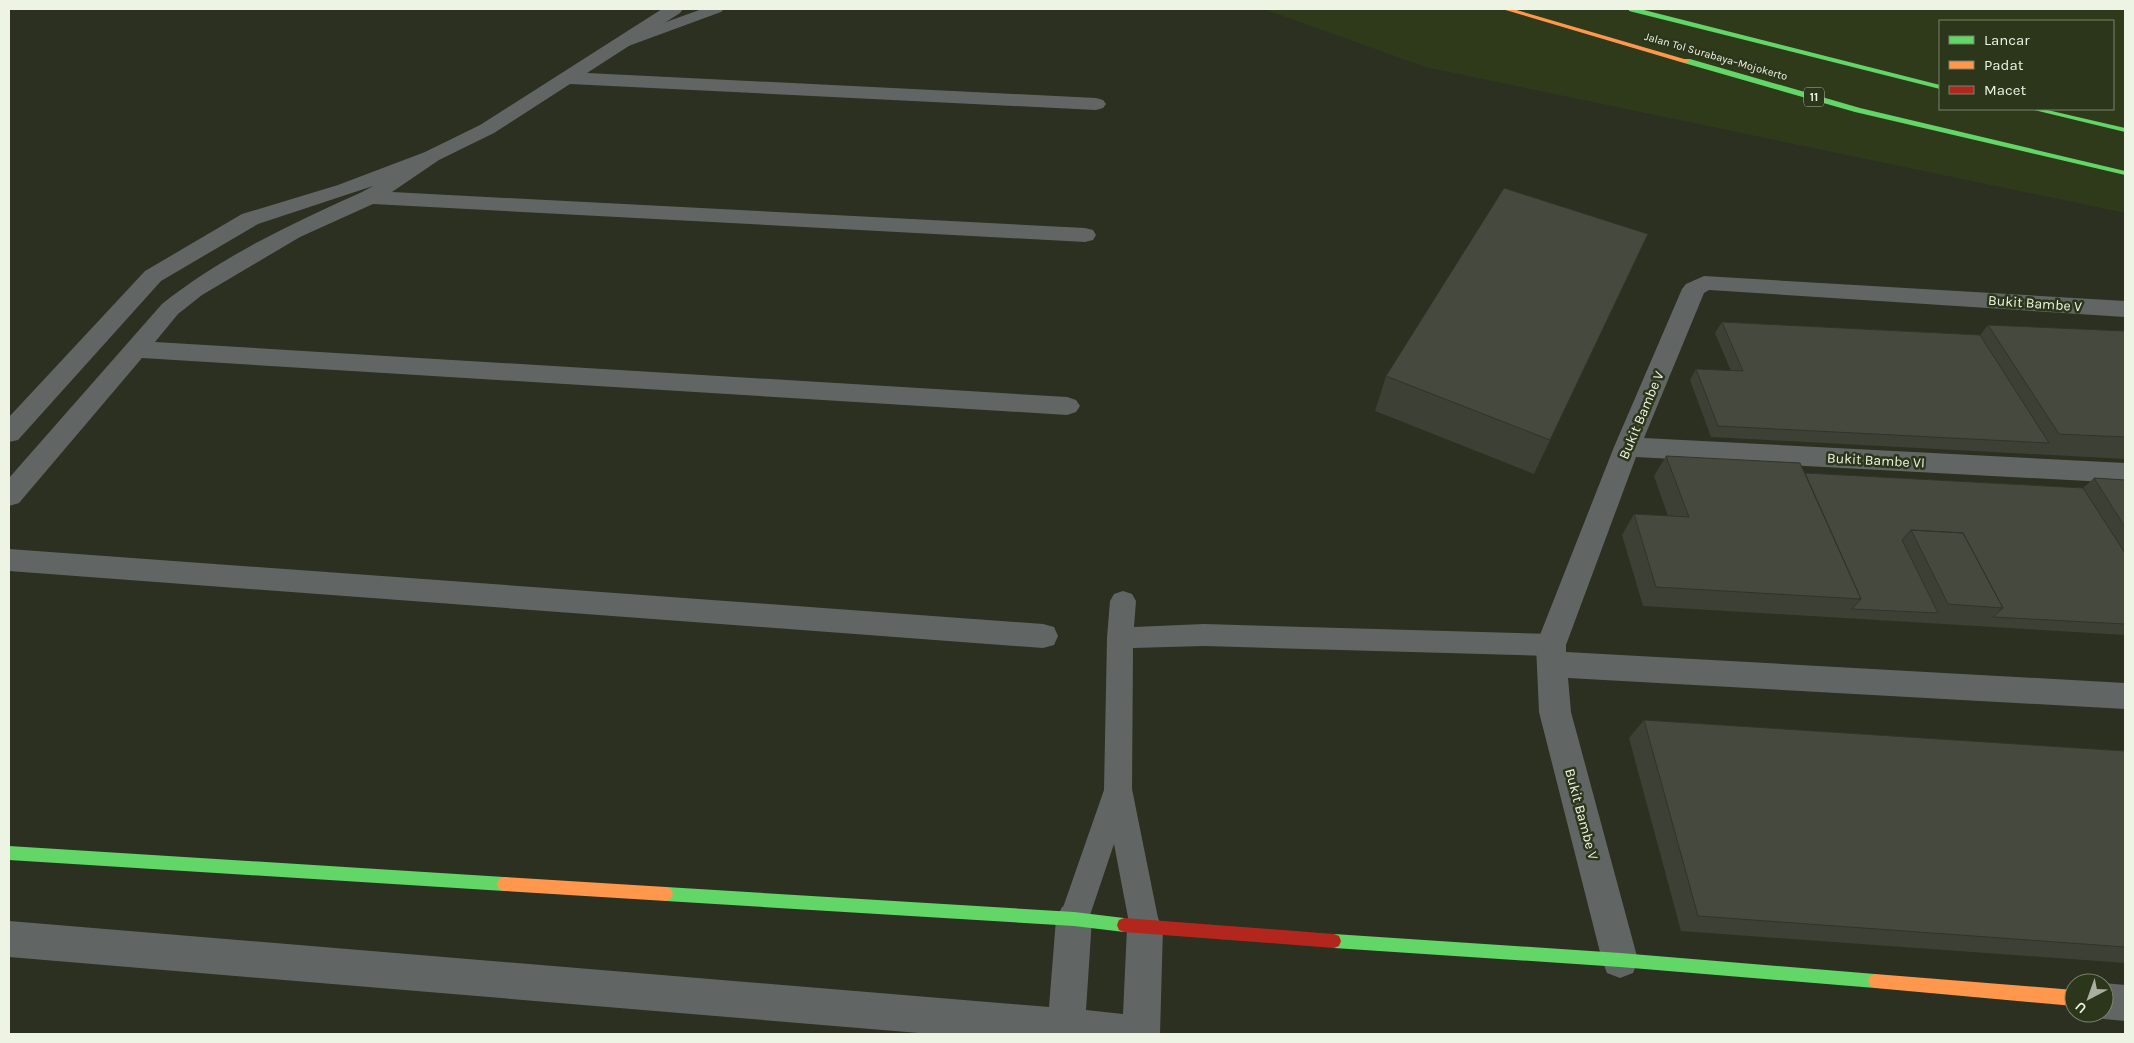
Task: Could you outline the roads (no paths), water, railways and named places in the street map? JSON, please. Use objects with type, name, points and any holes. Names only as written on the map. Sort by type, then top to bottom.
[{"type":"main road","name":"Jalan Tol Surabaya–Mojokerto","points":[[1506,9],[1858,110],[2125,173]]},
{"type":"main road","name":"Jalan Tol Surabaya–Mojokerto","points":[[1632,9],[1939,87]]},
{"type":"main road","points":[[2038,110],[2125,130]]},
{"type":"main road","points":[[9,853],[1074,919],[1145,928],[1620,960],[2064,997]]},
{"type":"street","points":[[9,433],[153,276],[250,219],[345,189],[432,156],[487,129],[674,9]]},
{"type":"street","points":[[567,78],[1096,104]]},
{"type":"street","points":[[9,496],[170,309],[194,290],[292,232],[370,197],[432,156]]},
{"type":"street","points":[[370,197],[1085,235]]},
{"type":"street","points":[[250,219],[292,232]]},
{"type":"street","points":[[153,276],[194,290]]},
{"type":"street","name":"Bukit Bambe V","points":[[1620,960],[1555,712],[1552,654],[1627,447],[1694,289],[1704,283],[2125,309]]},
{"type":"street","points":[[134,349],[1067,406]]},
{"type":"street","name":"Bukit Bambe VI","points":[[1627,447],[2125,473]]},
{"type":"street","points":[[9,560],[1044,636]]},
{"type":"street","points":[[1552,654],[2125,696]]},
{"type":"street","points":[[1066,1030],[1074,919]]},
{"type":"street","points":[[9,940],[1066,1030],[1139,1034],[1145,928]]},
{"type":"lane","points":[[617,45],[716,9]]},
{"type":"lane","points":[[345,189],[370,197]]},
{"type":"lane","points":[[1124,601],[1120,638],[1118,789],[1145,928]]},
{"type":"lane","points":[[1120,638],[1204,635],[1552,654]]},
{"type":"lane","points":[[1074,919],[1118,789]]}]
